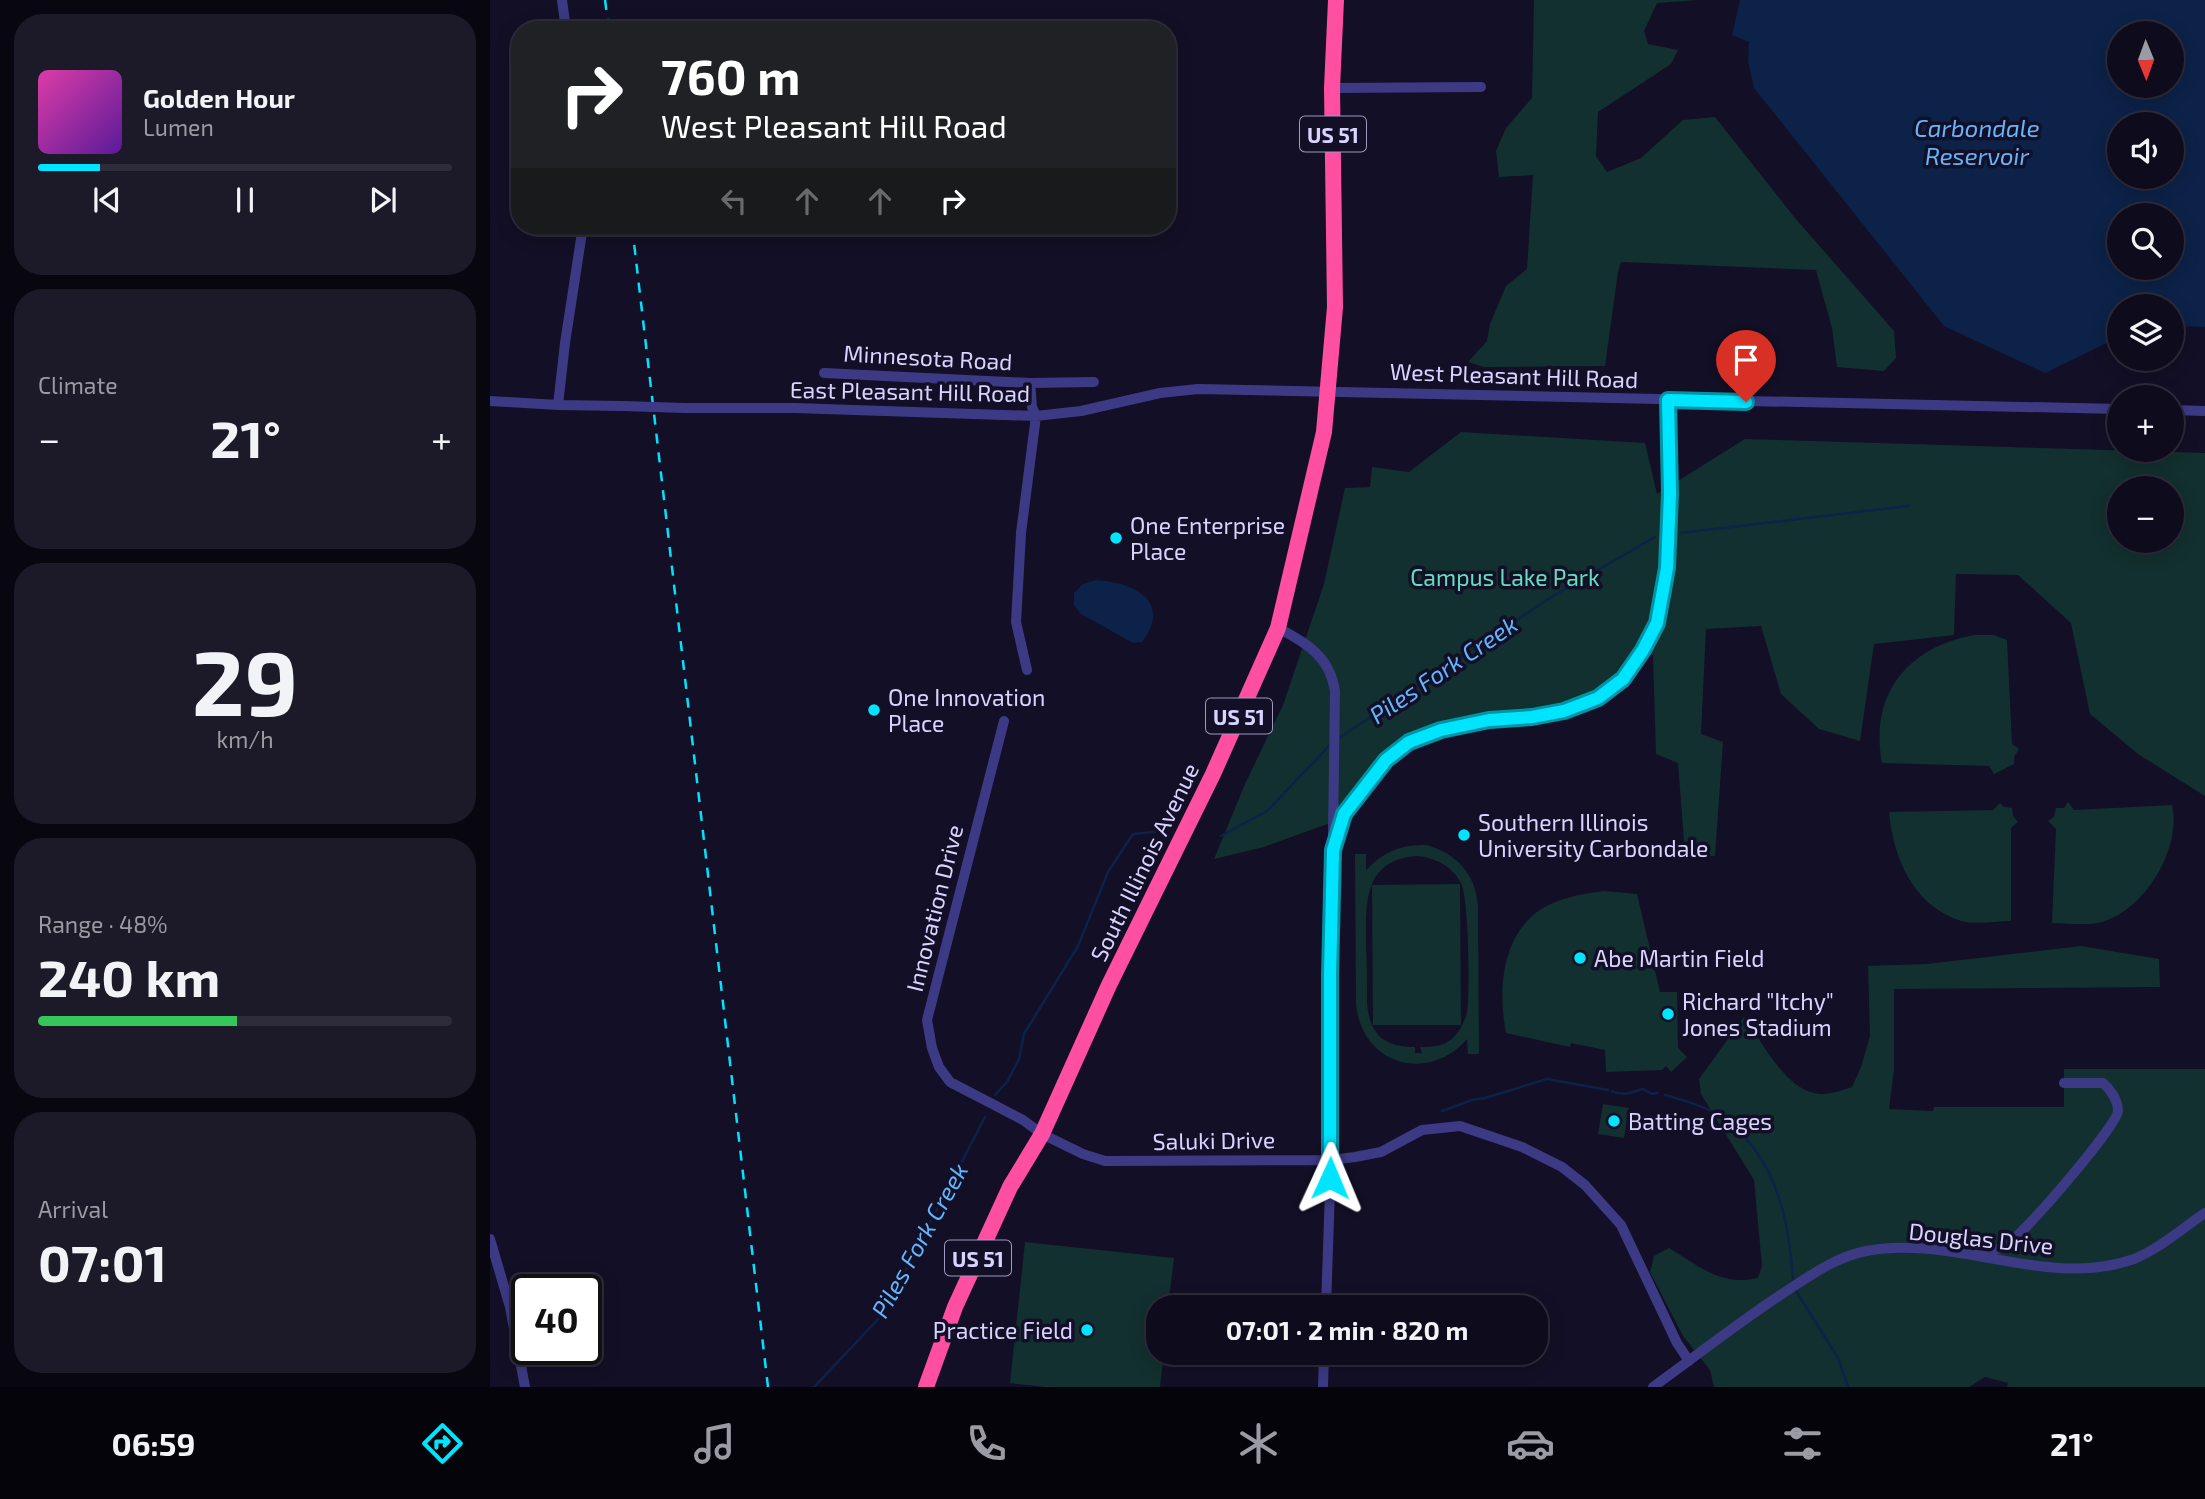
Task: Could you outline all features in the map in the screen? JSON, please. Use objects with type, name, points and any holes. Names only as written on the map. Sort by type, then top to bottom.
[{"type":"highway","name":"South Illinois Avenue","points":[[926,1387],[955,1307],[1010,1187],[1042,1134],[1109,985],[1213,774],[1278,628],[1324,432],[1335,307],[1332,88],[1336,0]]},
{"type":"street","points":[[562,0],[565,21]]},
{"type":"street","points":[[1332,88],[1481,87]]},
{"type":"street","points":[[558,405],[582,235]]},
{"type":"street","name":"Minnesota Road","points":[[824,373],[1030,383],[1094,382]]},
{"type":"street","name":"Minnesota Road","points":[[1030,383],[1031,407],[1036,416]]},
{"type":"street","name":"East Pleasant Hill Road","points":[[490,401],[558,405],[1036,416],[1081,411],[1160,393],[1198,389],[1327,391]]},
{"type":"street","name":"West Pleasant Hill Road","points":[[1327,391],[2107,409]]},
{"type":"street","points":[[1333,850],[1344,814],[1358,793],[1386,760],[1409,742],[1441,730],[1489,720],[1532,717],[1564,711],[1598,698],[1623,679],[1657,623],[1667,568],[1670,494],[1668,400]]},
{"type":"street","points":[[2184,410],[2205,411]]},
{"type":"street","points":[[1027,670],[1016,622],[1021,533],[1036,416]]},
{"type":"street","points":[[1278,628],[1318,653],[1332,676],[1335,691],[1330,975],[1331,1160],[1326,1295]]},
{"type":"street","name":"Innovation Drive","points":[[1004,721],[927,1020],[939,1067],[950,1082],[1023,1120],[1042,1134]]},
{"type":"street","points":[[1975,1255],[2006,1246],[2074,1174],[2113,1125],[2118,1110],[2112,1091],[2104,1083],[2064,1083]]},
{"type":"street","name":"Saluki Drive","points":[[1042,1134],[1083,1154],[1105,1161],[1331,1160],[1381,1152],[1422,1130],[1460,1126],[1512,1143],[1562,1167],[1585,1185],[1621,1225],[1672,1332],[1689,1361]]},
{"type":"street","name":"Douglas Drive","points":[[1653,1387],[1759,1309],[1813,1273],[1840,1259],[1868,1251],[1888,1249],[1975,1255],[2050,1268],[2092,1269],[2144,1254],[2205,1213]]},
{"type":"street","points":[[490,1240],[493,1258],[510,1307],[525,1387]]},
{"type":"street","points":[[1323,1387],[1324,1365]]},
{"type":"green space","points":[[1534,0],[1699,0],[1657,3],[1644,31],[1648,44],[1678,50],[1671,64],[1598,112],[1596,156],[1607,172],[1641,158],[1683,120],[1715,117],[1795,218],[1894,331],[1896,358],[1884,371],[1837,367],[1832,328],[1816,270],[1621,262],[1605,366],[1484,367],[1468,362],[1487,341],[1490,324],[1506,286],[1527,269],[1533,175],[1499,177],[1496,151],[1506,128],[1532,98]]},
{"type":"green space","name":"Campus Lake Park","points":[[1461,432],[1645,443],[1657,494],[1745,439],[2107,450],[2107,462],[2184,462],[2184,452],[2205,453],[2205,796],[2138,754],[2090,714],[2071,623],[2018,575],[1956,574],[1954,635],[1874,644],[1860,741],[1819,729],[1781,694],[1761,626],[1706,629],[1701,734],[1723,742],[1715,856],[1685,854],[1678,763],[1656,754],[1653,655],[1643,650],[1623,679],[1581,705],[1489,720],[1409,742],[1333,822],[1264,847],[1214,859],[1245,784],[1283,705],[1324,584],[1345,488],[1370,487],[1372,467],[1409,472]]},
{"type":"green space","points":[[1974,635],[1994,635],[2007,640],[2012,744],[2019,749],[2014,757],[2014,764],[1994,774],[1989,766],[1882,763],[1879,738],[1881,716],[1898,678],[1930,650]]},
{"type":"green space","points":[[2068,802],[2074,810],[2172,805],[2174,822],[2171,840],[2157,875],[2132,905],[2102,922],[2052,923],[2056,829],[2048,821],[2054,817],[2056,808],[2064,808]]},
{"type":"green space","points":[[2000,803],[2004,807],[2012,808],[2013,816],[2018,822],[2011,828],[2011,921],[1967,922],[1944,914],[1918,892],[1908,878],[1895,846],[1889,812],[1993,810]]},
{"type":"green space","points":[[1426,845],[1447,854],[1463,867],[1476,895],[1479,1054],[1468,1054],[1467,1039],[1451,1053],[1434,1061],[1416,1064],[1383,1054],[1370,1041],[1361,1024],[1356,1003],[1355,854],[1366,854],[1366,870],[1393,850]],"holes":[[[1424,857],[1448,868],[1457,877],[1464,892],[1469,967],[1468,1002],[1467,1013],[1454,1037],[1441,1045],[1420,1047],[1422,1053],[1415,1053],[1415,1047],[1387,1042],[1372,1024],[1367,1003],[1367,912],[1372,885],[1387,865],[1400,859]]]},
{"type":"green space","points":[[1460,884],[1461,1025],[1373,1025],[1372,885]]},
{"type":"green space","name":"Abe Martin Field","points":[[1604,891],[1637,894],[1660,992],[1677,992],[1678,1048],[1687,1057],[1671,1072],[1666,1066],[1662,1070],[1606,1072],[1605,1050],[1571,1043],[1570,1047],[1506,1033],[1502,1001],[1505,968],[1509,952],[1525,923],[1552,903]]},
{"type":"green space","points":[[2081,946],[2159,959],[2160,987],[1894,989],[1894,1070],[1889,1109],[1933,1111],[1934,1107],[2064,1107],[2064,1069],[2205,1069],[2205,1387],[2007,1387],[2008,1383],[1985,1377],[1969,1387],[1714,1387],[1710,1370],[1683,1336],[1650,1272],[1654,1256],[1669,1248],[1701,1268],[1722,1277],[1745,1280],[1758,1278],[1762,1266],[1754,1180],[1701,1094],[1699,1079],[1744,1017],[1774,1061],[1793,1082],[1814,1093],[1833,1093],[1852,1087],[1870,1036],[1868,966],[1927,964]]},
{"type":"green space","name":"Batting Cages","points":[[1603,1104],[1629,1108],[1624,1138],[1598,1134]]},
{"type":"green space","name":"Practice Field","points":[[1025,1242],[1174,1258],[1169,1295],[1146,1295],[1146,1365],[1163,1365],[1160,1387],[1045,1387],[1010,1383]]},
{"type":"water","name":"Carbondale Reservoir","points":[[1740,0],[2205,0],[2205,327],[2184,326],[2184,294],[2107,294],[2107,343],[2045,373],[1944,326],[1754,88],[1748,61],[1749,42],[1732,35]]},
{"type":"water","points":[[1096,580],[1124,585],[1135,590],[1151,605],[1153,616],[1142,642],[1133,643],[1081,614],[1074,605],[1074,593],[1083,584]]},
{"type":"waterway","name":"Piles Fork Creek","points":[[1681,533],[1908,506]]},
{"type":"waterway","name":"Piles Fork Creek","points":[[1339,738],[1553,596],[1655,537]]},
{"type":"waterway","name":"Piles Fork Creek","points":[[1221,836],[1267,811],[1330,745]]},
{"type":"waterway","name":"Piles Fork Creek","points":[[995,1095],[1007,1082],[1019,1059],[1024,1034],[1078,946],[1108,872],[1133,834],[1163,831]]},
{"type":"waterway","points":[[1442,1111],[1547,1079],[1608,1090]]},
{"type":"waterway","points":[[1612,1091],[1625,1094],[1643,1089],[1652,1094],[1658,1093]]},
{"type":"waterway","points":[[1665,1095],[1722,1116],[1737,1128],[1757,1152],[1781,1204],[1789,1241],[1793,1280]]},
{"type":"waterway","name":"Piles Fork Creek","points":[[814,1387],[883,1314],[985,1117]]},
{"type":"waterway","points":[[1796,1291],[1838,1358],[1848,1387]]},
{"type":"railway","points":[[605,0],[608,21]]},
{"type":"railway","points":[[633,235],[768,1387]]},
{"type":"place","name":"One Enterprise Place","points":[[1116,538]]},
{"type":"place","name":"One Innovation Place","points":[[874,710]]},
{"type":"place","name":"Southern Illinois University Carbondale","points":[[1464,835]]},
{"type":"place","name":"Abe Martin Field","points":[[1580,958]]},
{"type":"place","name":"Richard \"Itchy\" Jones Stadium","points":[[1668,1014]]},
{"type":"place","name":"Batting Cages","points":[[1614,1121]]},
{"type":"place","name":"Practice Field","points":[[1087,1330]]},
{"type":"route","points":[[1330,1178],[1333,850],[1344,814],[1386,760],[1409,742],[1441,730],[1489,720],[1532,717],[1564,711],[1598,698],[1623,679],[1657,623],[1667,568],[1670,494],[1668,400],[1746,402]]}]
